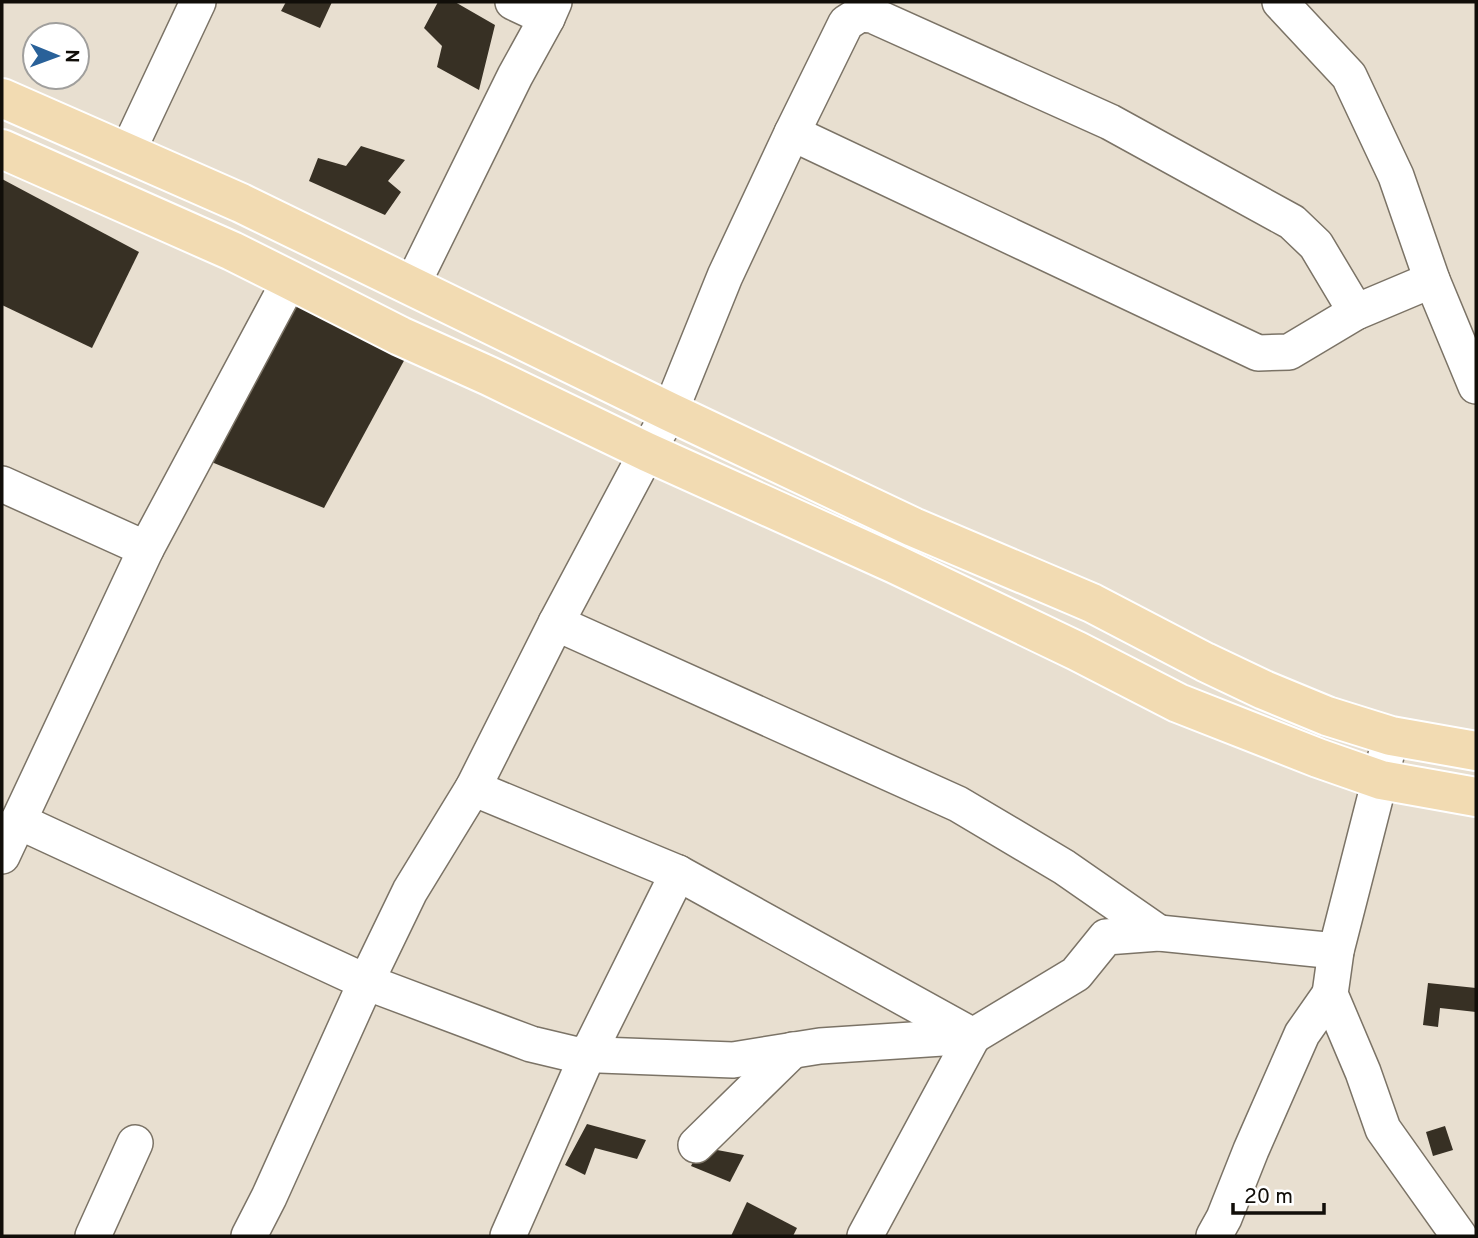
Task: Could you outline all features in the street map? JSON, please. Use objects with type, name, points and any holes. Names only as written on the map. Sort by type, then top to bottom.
[{"type":"main road","points":[[2,98],[241,203],[912,527],[1092,603],[1264,691],[1327,716],[1391,736],[1476,751]]},
{"type":"main road","points":[[2,149],[220,246],[400,336],[646,452],[1077,650],[1178,703],[1381,780],[1476,797]]},
{"type":"street","points":[[127,153],[198,2]]},
{"type":"street","points":[[412,285],[514,76],[551,10],[513,2]]},
{"type":"street","points":[[1280,2],[1349,76],[1396,176],[1432,280],[1476,386]]},
{"type":"street","points":[[249,1236],[410,891],[473,788],[556,623],[646,452],[670,412],[725,276],[792,133],[846,23],[861,8],[1110,121],[1292,222],[1316,245],[1356,312]]},
{"type":"street","points":[[792,133],[1258,353],[1289,352],[1356,312],[1432,280]]},
{"type":"street","points":[[2,856],[146,549],[290,279]]},
{"type":"street","points":[[2,484],[146,549]]},
{"type":"street","points":[[556,623],[958,804],[1064,867],[1159,933]]},
{"type":"street","points":[[1214,1236],[1302,1034],[1330,994],[1336,950],[1391,736]]},
{"type":"street","points":[[473,788],[678,873],[973,1036]]},
{"type":"street","points":[[18,821],[366,982],[531,1044],[573,1054],[733,1060],[820,1046],[973,1036],[1076,974],[1106,937],[1159,933],[1336,950]]},
{"type":"street","points":[[508,1236],[588,1054],[678,873]]},
{"type":"street","points":[[1330,994],[1363,1072],[1383,1129],[1460,1236]]},
{"type":"street","points":[[865,1236],[973,1036]]},
{"type":"street","points":[[696,1145],[793,1050]]},
{"type":"street","points":[[93,1236],[135,1143]]},
{"type":"building","points":[[286,2],[332,2],[320,28],[281,11]]},
{"type":"building","points":[[438,2],[455,2],[495,25],[479,90],[437,67],[442,46],[424,28]]},
{"type":"building","points":[[361,146],[405,160],[388,181],[401,192],[385,215],[309,181],[318,158],[346,166]]},
{"type":"building","points":[[2,179],[139,252],[92,348],[2,305]]},
{"type":"building","points":[[292,304],[406,357],[324,508],[209,461]]},
{"type":"building","points":[[1428,983],[1476,988],[1476,1012],[1440,1008],[1438,1027],[1423,1025]]},
{"type":"building","points":[[587,1124],[646,1140],[637,1159],[595,1148],[585,1175],[565,1165]]},
{"type":"building","points":[[1445,1126],[1453,1150],[1433,1156],[1426,1132]]},
{"type":"building","points":[[701,1147],[744,1155],[730,1182],[691,1166]]},
{"type":"building","points":[[747,1202],[797,1228],[793,1236],[731,1236]]}]
